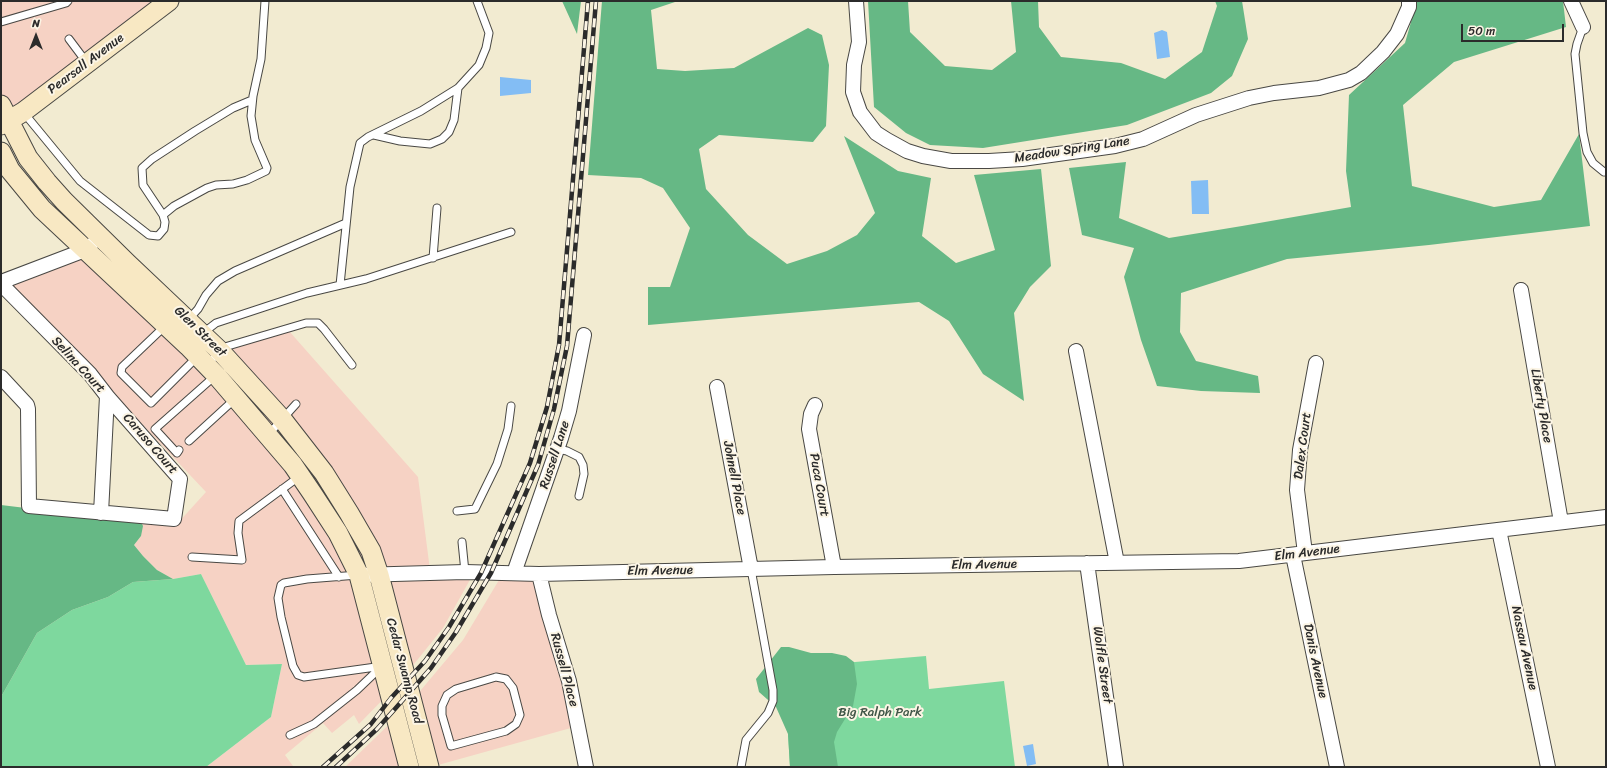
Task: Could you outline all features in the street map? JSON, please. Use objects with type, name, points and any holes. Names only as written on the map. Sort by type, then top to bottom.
[{"type":"main road","name":"Pearsall Avenue","points":[[8,116],[88,63],[169,1]]},
{"type":"main road","name":"Glen Street","points":[[8,116],[28,158],[47,182],[64,202],[100,237],[191,341],[300,476],[338,533],[359,575]]},
{"type":"main road","name":"Glen Street","points":[[1,152],[10,170],[42,209],[85,250],[191,341],[222,352],[282,419],[324,473],[349,512],[371,551],[379,575]]},
{"type":"main road","name":"Cedar Swamp Road","points":[[359,575],[409,767]]},
{"type":"main road","name":"Cedar Swamp Road","points":[[379,575],[429,767]]},
{"type":"street","name":"Meadow Spring Lane","points":[[856,1],[859,42],[854,65],[853,92],[860,112],[876,133],[907,151],[923,156],[952,161],[989,161],[1022,159],[1115,146],[1143,139],[1196,116],[1249,98],[1274,93],[1319,88],[1349,80],[1361,73],[1383,52],[1397,34],[1409,7],[1409,1]]},
{"type":"street","points":[[1571,1],[1583,27]]},
{"type":"street","points":[[1,283],[85,250],[100,237]]},
{"type":"street","name":"Selina Court","points":[[1,283],[90,374],[107,396],[101,513]]},
{"type":"street","name":"Liberty Place","points":[[1521,290],[1561,522]]},
{"type":"street","name":"Russell Lane","points":[[514,573],[558,449],[569,411],[584,335]]},
{"type":"street","points":[[1076,351],[1117,563]]},
{"type":"street","name":"Dalex Court","points":[[1299,554],[1297,490],[1299,458],[1316,363]]},
{"type":"street","points":[[1,377],[27,405],[28,409],[29,506],[101,513]]},
{"type":"street","name":"Johnell Place","points":[[717,387],[751,569]]},
{"type":"street","name":"Caruso Court","points":[[101,513],[174,519],[180,479],[107,396]]},
{"type":"street","name":"Puca Court","points":[[816,405],[811,414],[809,429],[834,567]]},
{"type":"street","name":"Elm Avenue","points":[[359,575],[465,572],[540,574],[834,567],[1239,561],[1561,522],[1606,518]]},
{"type":"street","name":"Nassau Avenue","points":[[1499,530],[1548,767]]},
{"type":"street","name":"Danis Avenue","points":[[1299,554],[1337,767]]},
{"type":"street","name":"Wolfle Street","points":[[1087,563],[1116,767]]},
{"type":"street","name":"Russell Place","points":[[540,574],[549,615],[568,681],[586,767]]},
{"type":"lane","points":[[1,13],[3,21],[66,3],[68,1]]},
{"type":"lane","points":[[163,215],[174,206],[207,188],[247,180],[264,173],[267,168],[255,140],[251,116],[252,100],[261,59],[265,1]]},
{"type":"lane","points":[[340,285],[350,187],[360,143],[374,134],[421,111],[458,88],[479,64],[486,48],[489,33],[478,1]]},
{"type":"lane","points":[[1583,27],[1575,54],[1583,133],[1587,152],[1593,163],[1604,172]]},
{"type":"lane","points":[[69,39],[88,63]]},
{"type":"lane","points":[[374,134],[400,141],[430,144],[442,139],[449,132],[454,120],[458,88]]},
{"type":"lane","points":[[8,116],[80,181],[148,235],[158,236],[164,229],[165,222],[163,215],[143,185],[142,168],[152,159],[195,131],[233,108],[252,100]]},
{"type":"lane","points":[[432,258],[437,208]]},
{"type":"lane","points":[[179,450],[177,453],[155,429],[191,341],[198,309],[206,295],[218,281],[235,271],[346,223]]},
{"type":"lane","points":[[191,341],[151,403],[121,373],[122,367],[191,341],[216,323],[307,293],[366,279],[511,232]]},
{"type":"lane","points":[[191,341],[222,352],[228,346],[306,323],[318,323],[352,365]]},
{"type":"lane","points":[[189,441],[236,398]]},
{"type":"lane","points":[[268,435],[296,404]]},
{"type":"lane","points":[[457,511],[475,509],[498,464],[508,429],[511,406]]},
{"type":"lane","points":[[558,449],[567,451],[579,457],[583,465],[584,474],[579,496]]},
{"type":"lane","points":[[192,557],[242,560],[238,533],[239,521],[300,476]]},
{"type":"lane","points":[[282,489],[339,577]]},
{"type":"lane","points":[[462,542],[465,572]]},
{"type":"lane","points":[[741,767],[746,740],[768,713],[773,701],[773,690],[751,569]]},
{"type":"lane","points":[[359,575],[307,579],[284,583],[281,585],[278,598],[280,617],[293,666],[298,675],[304,677],[383,666]]},
{"type":"lane","points":[[290,734],[314,724],[357,690],[383,666]]},
{"type":"lane","points":[[496,676],[506,679],[513,688],[520,715],[516,724],[506,731],[451,746],[442,715],[442,706],[447,695],[456,689],[484,679],[496,676]]},
{"type":"shaded area","points":[[1,1],[169,1],[1,128]]},
{"type":"shaded area","points":[[83,255],[215,362],[230,350],[289,331],[418,477],[430,570],[476,569],[443,628],[398,684],[359,724],[354,715],[332,733],[323,723],[285,755],[293,766],[291,767],[206,767],[271,717],[282,664],[246,665],[201,574],[173,579],[157,570],[134,545],[141,536],[141,522],[177,524],[206,492],[107,387],[5,283]]},
{"type":"shaded area","points":[[502,575],[535,577],[578,726],[431,767],[345,767],[405,709],[463,640]]},
{"type":"green space","points":[[562,1],[581,1],[577,34]]},
{"type":"green space","points":[[602,1],[678,1],[651,10],[657,69],[685,71],[734,68],[808,28],[822,35],[829,65],[826,126],[813,142],[719,135],[699,149],[706,189],[748,235],[787,264],[827,251],[857,235],[875,213],[844,136],[898,171],[931,178],[922,236],[956,263],[995,250],[974,175],[1041,169],[1051,266],[1030,287],[1014,313],[1024,401],[983,374],[949,321],[919,302],[648,325],[648,287],[670,287],[690,228],[663,188],[641,178],[588,175]]},
{"type":"green space","points":[[868,1],[908,1],[910,32],[945,66],[992,70],[1016,52],[1011,1],[1038,1],[1039,27],[1061,57],[1121,63],[1165,79],[1202,52],[1217,6],[1215,1],[1242,1],[1248,39],[1232,76],[1211,93],[1127,125],[983,148],[930,145],[906,133],[874,107]]},
{"type":"green space","points":[[1417,1],[1563,1],[1566,27],[1454,62],[1403,105],[1412,186],[1494,207],[1541,200],[1579,134],[1590,226],[1429,245],[1287,259],[1181,293],[1180,332],[1196,361],[1258,376],[1260,393],[1201,391],[1157,386],[1141,340],[1124,277],[1134,248],[1082,235],[1069,168],[1126,162],[1119,218],[1169,238],[1351,207],[1346,171],[1349,95],[1405,43]]},
{"type":"green space","points":[[1,505],[141,522],[143,526],[141,536],[134,545],[157,570],[173,579],[133,582],[108,597],[72,610],[37,633],[1,697]]},
{"type":"green space","points":[[201,574],[246,665],[282,664],[271,717],[206,767],[1,767],[1,697],[37,633],[72,610],[108,597],[133,582],[173,579]]},
{"type":"green space","points":[[781,647],[789,647],[811,653],[832,653],[846,656],[854,662],[857,684],[853,706],[837,732],[834,742],[838,767],[790,767],[788,734],[776,707],[759,692],[756,679]]},
{"type":"green space","name":"Big Ralph Park","points":[[926,656],[929,689],[1004,681],[1015,767],[790,767],[784,668]]},
{"type":"water","points":[[1162,30],[1167,32],[1170,57],[1157,59],[1154,33]]},
{"type":"water","points":[[500,77],[531,80],[531,93],[500,96]]},
{"type":"water","points":[[1208,180],[1209,214],[1192,214],[1191,181]]},
{"type":"water","points":[[1033,744],[1036,764],[1027,766],[1023,746]]},
{"type":"railway","points":[[323,767],[371,724],[391,698],[425,661],[449,627],[481,573],[530,463],[547,407],[559,345],[588,1]]},
{"type":"railway","points":[[336,767],[377,729],[394,710],[431,668],[456,632],[491,573],[538,465],[554,409],[567,346],[596,1]]}]
